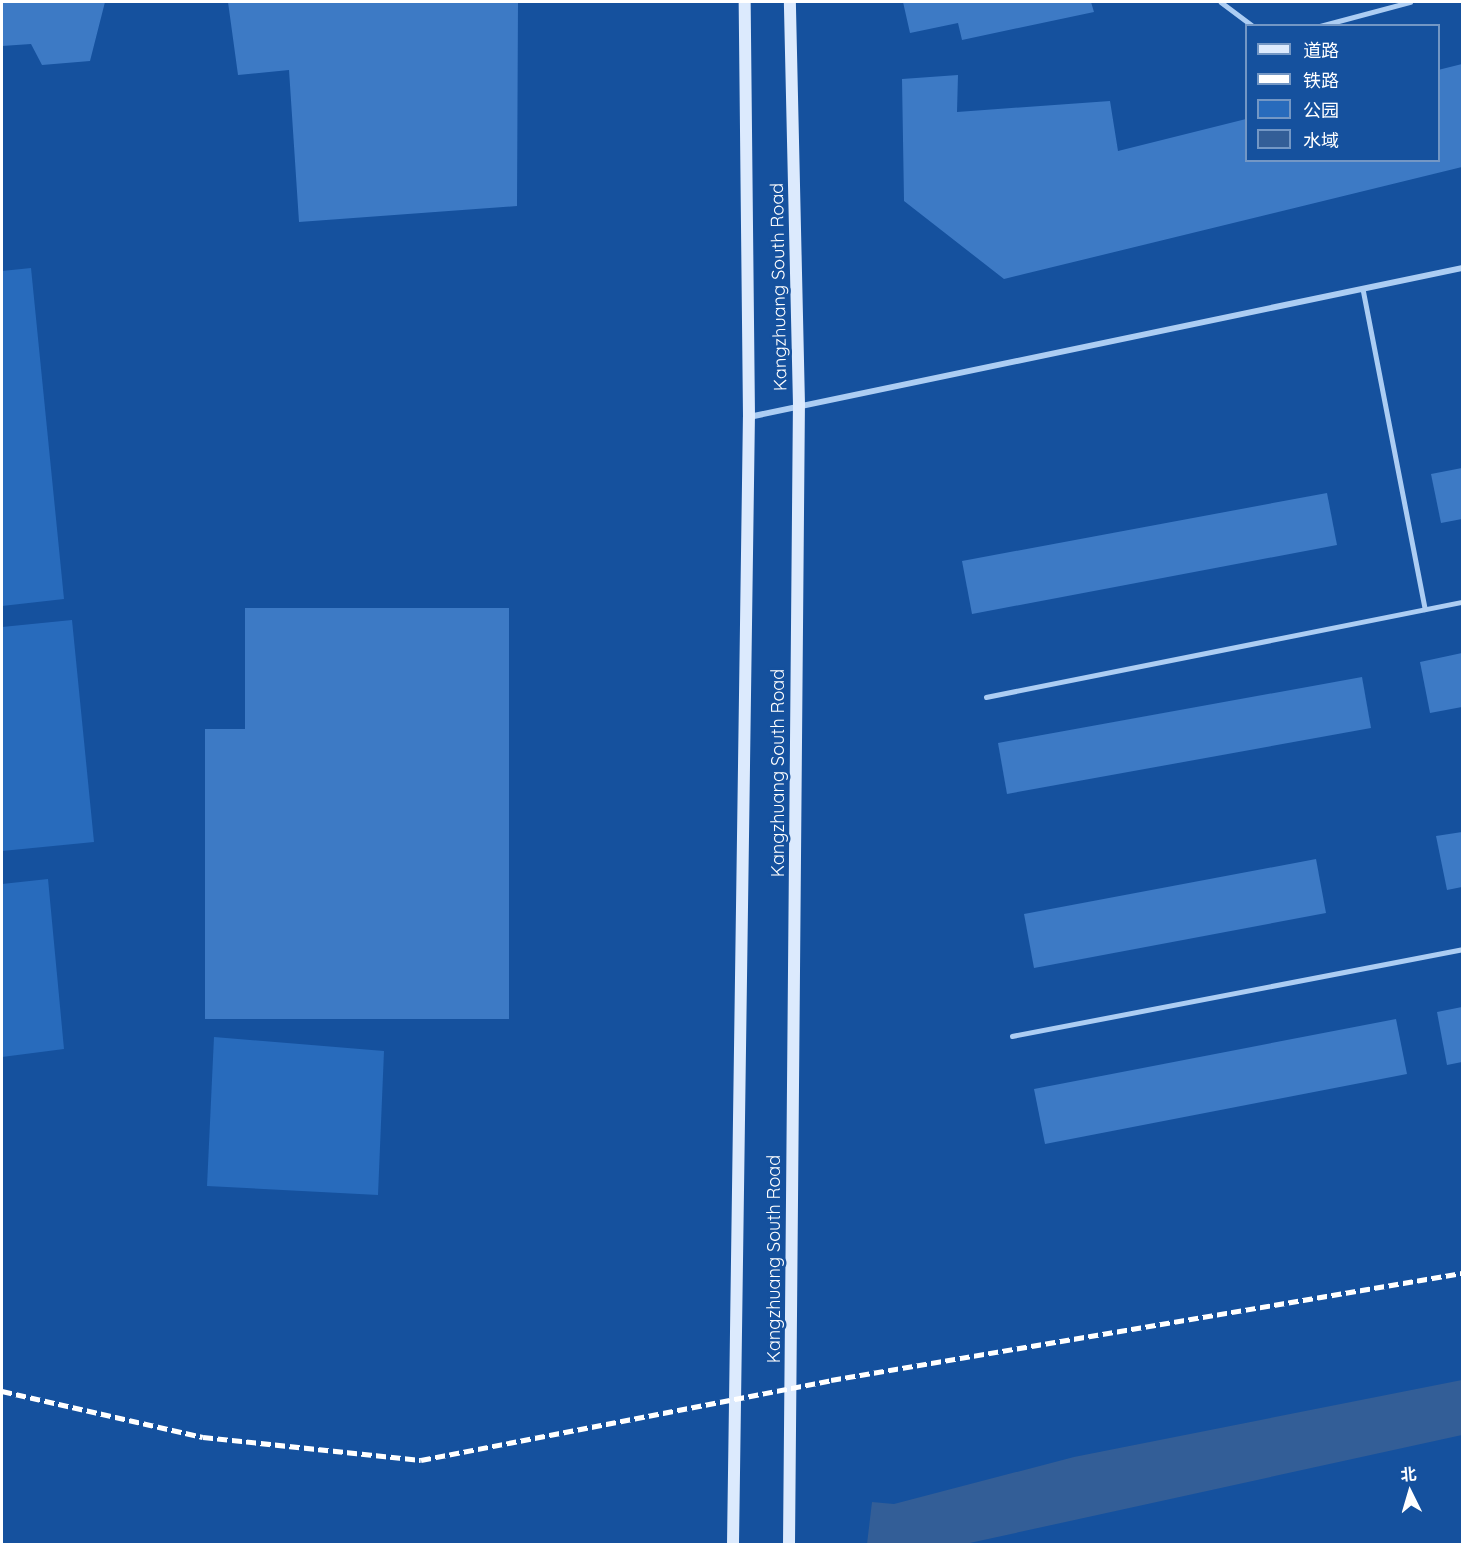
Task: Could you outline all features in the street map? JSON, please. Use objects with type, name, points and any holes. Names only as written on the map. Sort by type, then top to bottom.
[{"type":"main road","name":"Kangzhuang South Road","points":[[733,1545],[749,417],[745,2]]},
{"type":"main road","name":"Kangzhuang South Road","points":[[789,1545],[799,405],[790,2]]},
{"type":"street","points":[[749,417],[1462,268]]},
{"type":"lane","points":[[1221,2],[1250,24]]},
{"type":"lane","points":[[1328,24],[1410,2]]},
{"type":"lane","points":[[1363,289],[1425,609]]},
{"type":"lane","points":[[986,697],[1462,602]]},
{"type":"lane","points":[[1012,1036],[1462,949]]},
{"type":"green space","points":[[31,268],[64,599],[2,606],[2,271]]},
{"type":"green space","points":[[72,620],[94,842],[2,851],[2,627]]},
{"type":"green space","points":[[48,879],[64,1049],[2,1057],[2,884]]},
{"type":"green space","points":[[214,1037],[384,1051],[378,1195],[207,1186]]},
{"type":"water","points":[[1462,1380],[1462,1435],[965,1544],[867,1544],[872,1502],[894,1504],[1074,1457]]},
{"type":"building","points":[[2,2],[105,2],[90,61],[42,65],[31,44],[2,46]]},
{"type":"building","points":[[228,2],[518,2],[517,206],[299,222],[289,70],[238,75]]},
{"type":"building","points":[[903,2],[1091,2],[1094,12],[962,40],[958,23],[910,33]]},
{"type":"building","points":[[1462,64],[1462,167],[1004,279],[904,201],[902,79],[958,75],[957,112],[1110,101],[1118,151],[1245,119],[1245,162],[1440,162],[1440,70]]},
{"type":"building","points":[[1462,468],[1462,519],[1441,523],[1431,474]]},
{"type":"building","points":[[1327,493],[1337,545],[972,614],[962,561]]},
{"type":"building","points":[[245,608],[509,608],[509,1019],[205,1019],[205,729],[245,729]]},
{"type":"building","points":[[1462,653],[1462,707],[1430,713],[1420,662]]},
{"type":"building","points":[[1362,677],[1371,728],[1007,794],[998,743]]},
{"type":"building","points":[[1462,832],[1462,887],[1447,890],[1436,836]]},
{"type":"building","points":[[1316,859],[1326,913],[1034,968],[1024,914]]},
{"type":"building","points":[[1462,1007],[1462,1062],[1447,1065],[1437,1012]]},
{"type":"building","points":[[1396,1019],[1407,1074],[1045,1144],[1034,1089]]},
{"type":"railway","points":[[2,1391],[203,1437],[421,1460],[831,1380],[1462,1273]]}]
